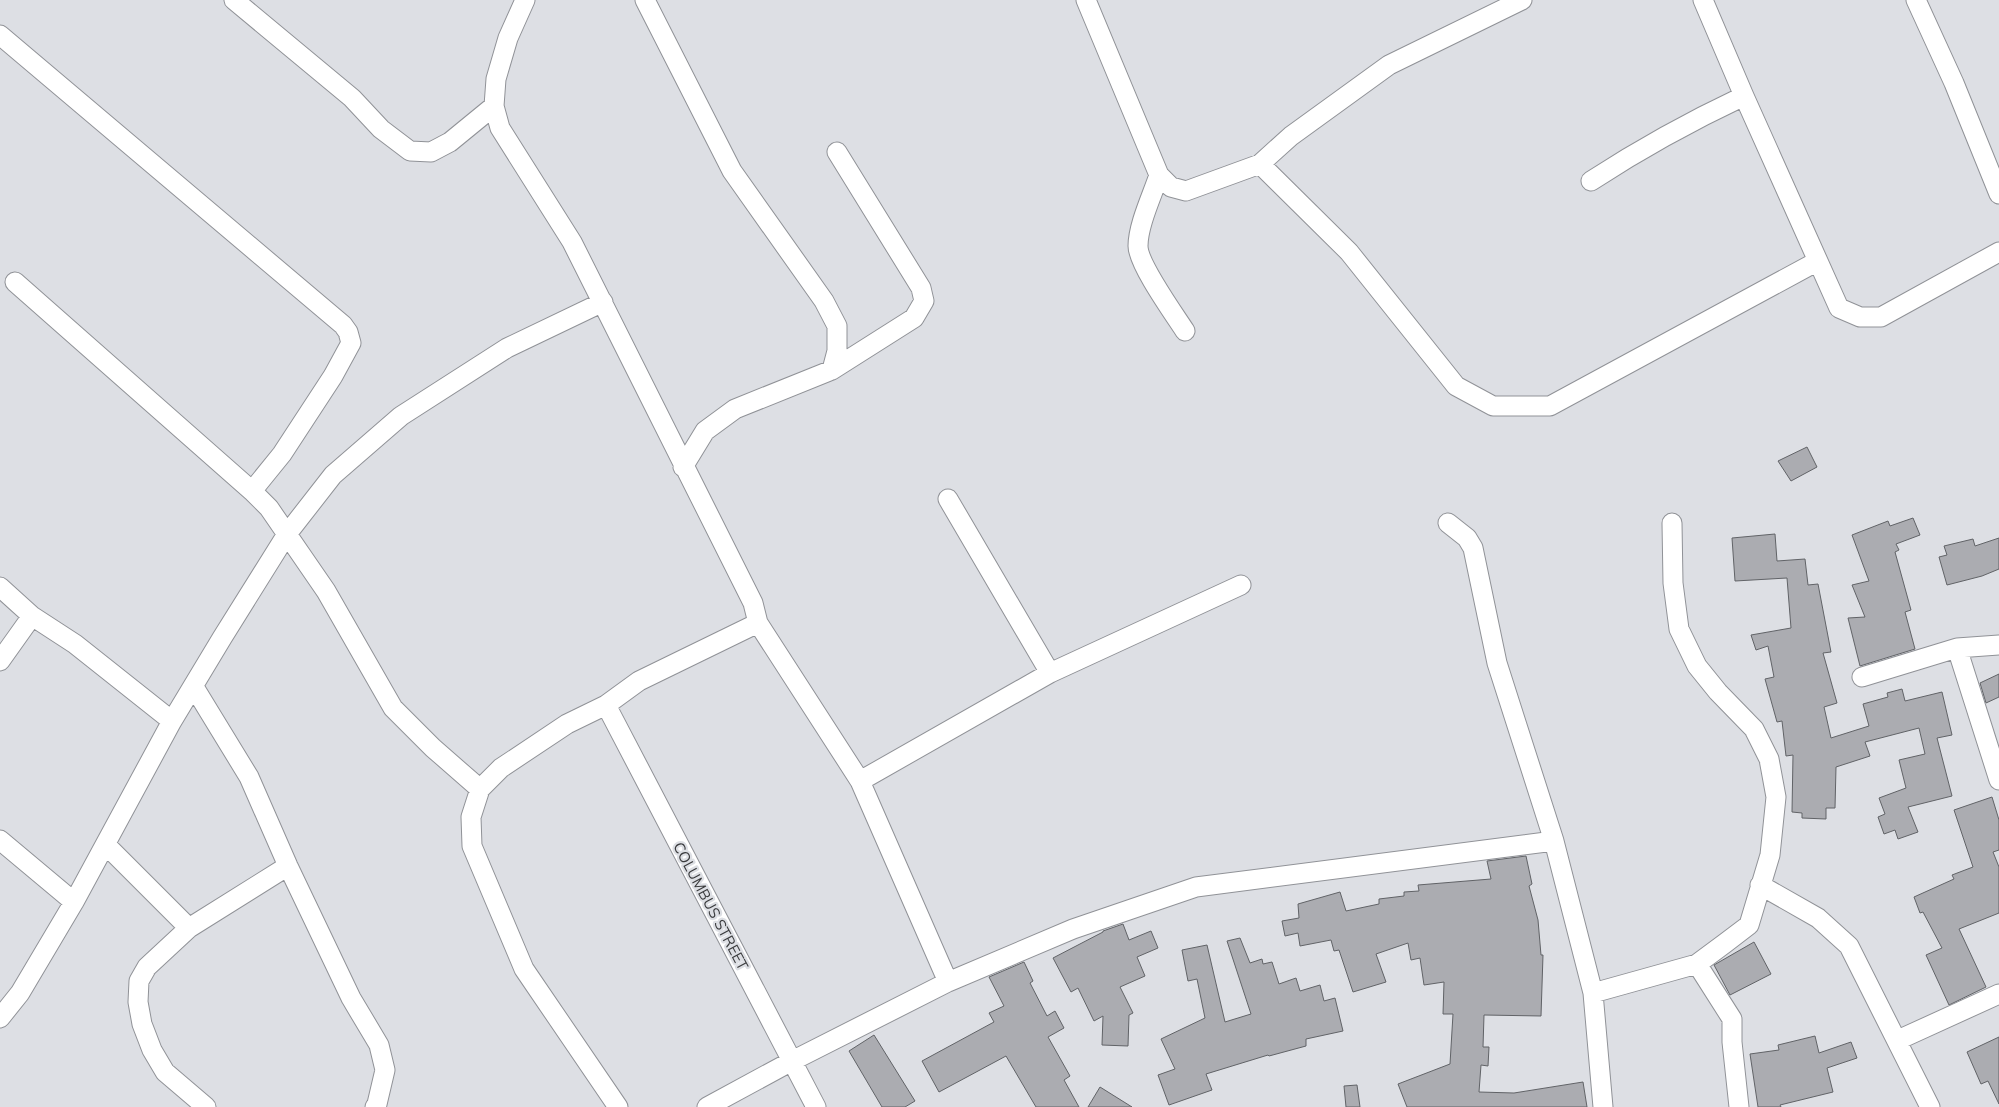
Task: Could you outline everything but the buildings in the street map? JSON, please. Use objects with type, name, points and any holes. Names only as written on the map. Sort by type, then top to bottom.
[{"type":"street","points":[[234,0],[352,98],[381,129],[410,151],[431,152],[450,142],[494,106]]},
{"type":"street","points":[[525,0],[508,38],[496,79],[494,106],[500,128],[572,242],[683,467],[753,603],[758,623],[860,781],[948,982]]},
{"type":"street","points":[[645,0],[732,170],[824,301],[837,326],[837,351],[832,370]]},
{"type":"street","points":[[1086,0],[1159,176],[1171,187],[1186,192],[1260,164],[1291,136],[1390,65],[1494,6],[1522,0]]},
{"type":"street","points":[[1703,0],[1839,308],[1860,317],[1881,317],[1999,252]]},
{"type":"street","points":[[1916,0],[1954,83],[1999,194]]},
{"type":"street","points":[[0,35],[342,324],[348,332],[351,343],[333,376],[282,454],[252,491]]},
{"type":"street","points":[[1591,181],[1649,144],[1744,96]]},
{"type":"street","points":[[683,467],[705,432],[735,409],[832,370],[914,318],[924,301],[922,288],[837,152]]},
{"type":"street","points":[[1260,164],[1349,252],[1456,386],[1493,406],[1550,406],[1818,261]]},
{"type":"street","points":[[1159,176],[1138,235],[1137,249],[1144,266],[1185,332]]},
{"type":"street","points":[[15,282],[269,508],[326,591],[393,708],[433,748],[480,789]]},
{"type":"street","points":[[0,1018],[20,993],[74,902],[172,722],[222,638],[287,534],[333,475],[400,416],[507,348],[603,302]]},
{"type":"street","points":[[948,499],[1050,673]]},
{"type":"street","points":[[1593,993],[1697,964],[1749,924],[1770,855],[1776,797],[1769,759],[1754,729],[1718,692],[1697,666],[1679,630],[1673,583],[1672,523]]},
{"type":"street","points":[[1448,524],[1467,538],[1473,548],[1497,663],[1554,841],[1593,993],[1603,1107]]},
{"type":"street","points":[[860,781],[1050,673],[1241,584]]},
{"type":"street","points":[[0,587],[32,616],[75,644],[172,722]]},
{"type":"street","points":[[0,661],[32,616]]},
{"type":"street","points":[[618,1107],[524,969],[472,846],[471,817],[480,789],[502,768],[550,735],[589,712],[606,705],[639,682],[758,623]]},
{"type":"street","points":[[1862,677],[1957,648],[1999,645]]},
{"type":"street","points":[[1957,648],[1996,758],[1999,780]]},
{"type":"street","points":[[194,687],[249,777],[288,866],[351,998],[378,1045],[385,1070],[375,1107]]},
{"type":"street","name":"COLUMBUS STREET","points":[[606,705],[816,1107]]},
{"type":"street","points":[[0,840],[74,902]]},
{"type":"street","points":[[707,1107],[792,1061],[948,982],[1073,929],[1196,887],[1554,841]]},
{"type":"street","points":[[106,845],[189,928]]},
{"type":"street","points":[[206,1107],[165,1072],[152,1050],[142,1024],[138,1002],[140,981],[147,967],[189,928],[288,866]]},
{"type":"street","points":[[1760,885],[1818,918],[1849,946],[1898,1040],[1930,1107]]},
{"type":"street","points":[[1697,964],[1732,1019],[1732,1042],[1739,1107]]},
{"type":"street","points":[[1898,1040],[1999,994]]}]
